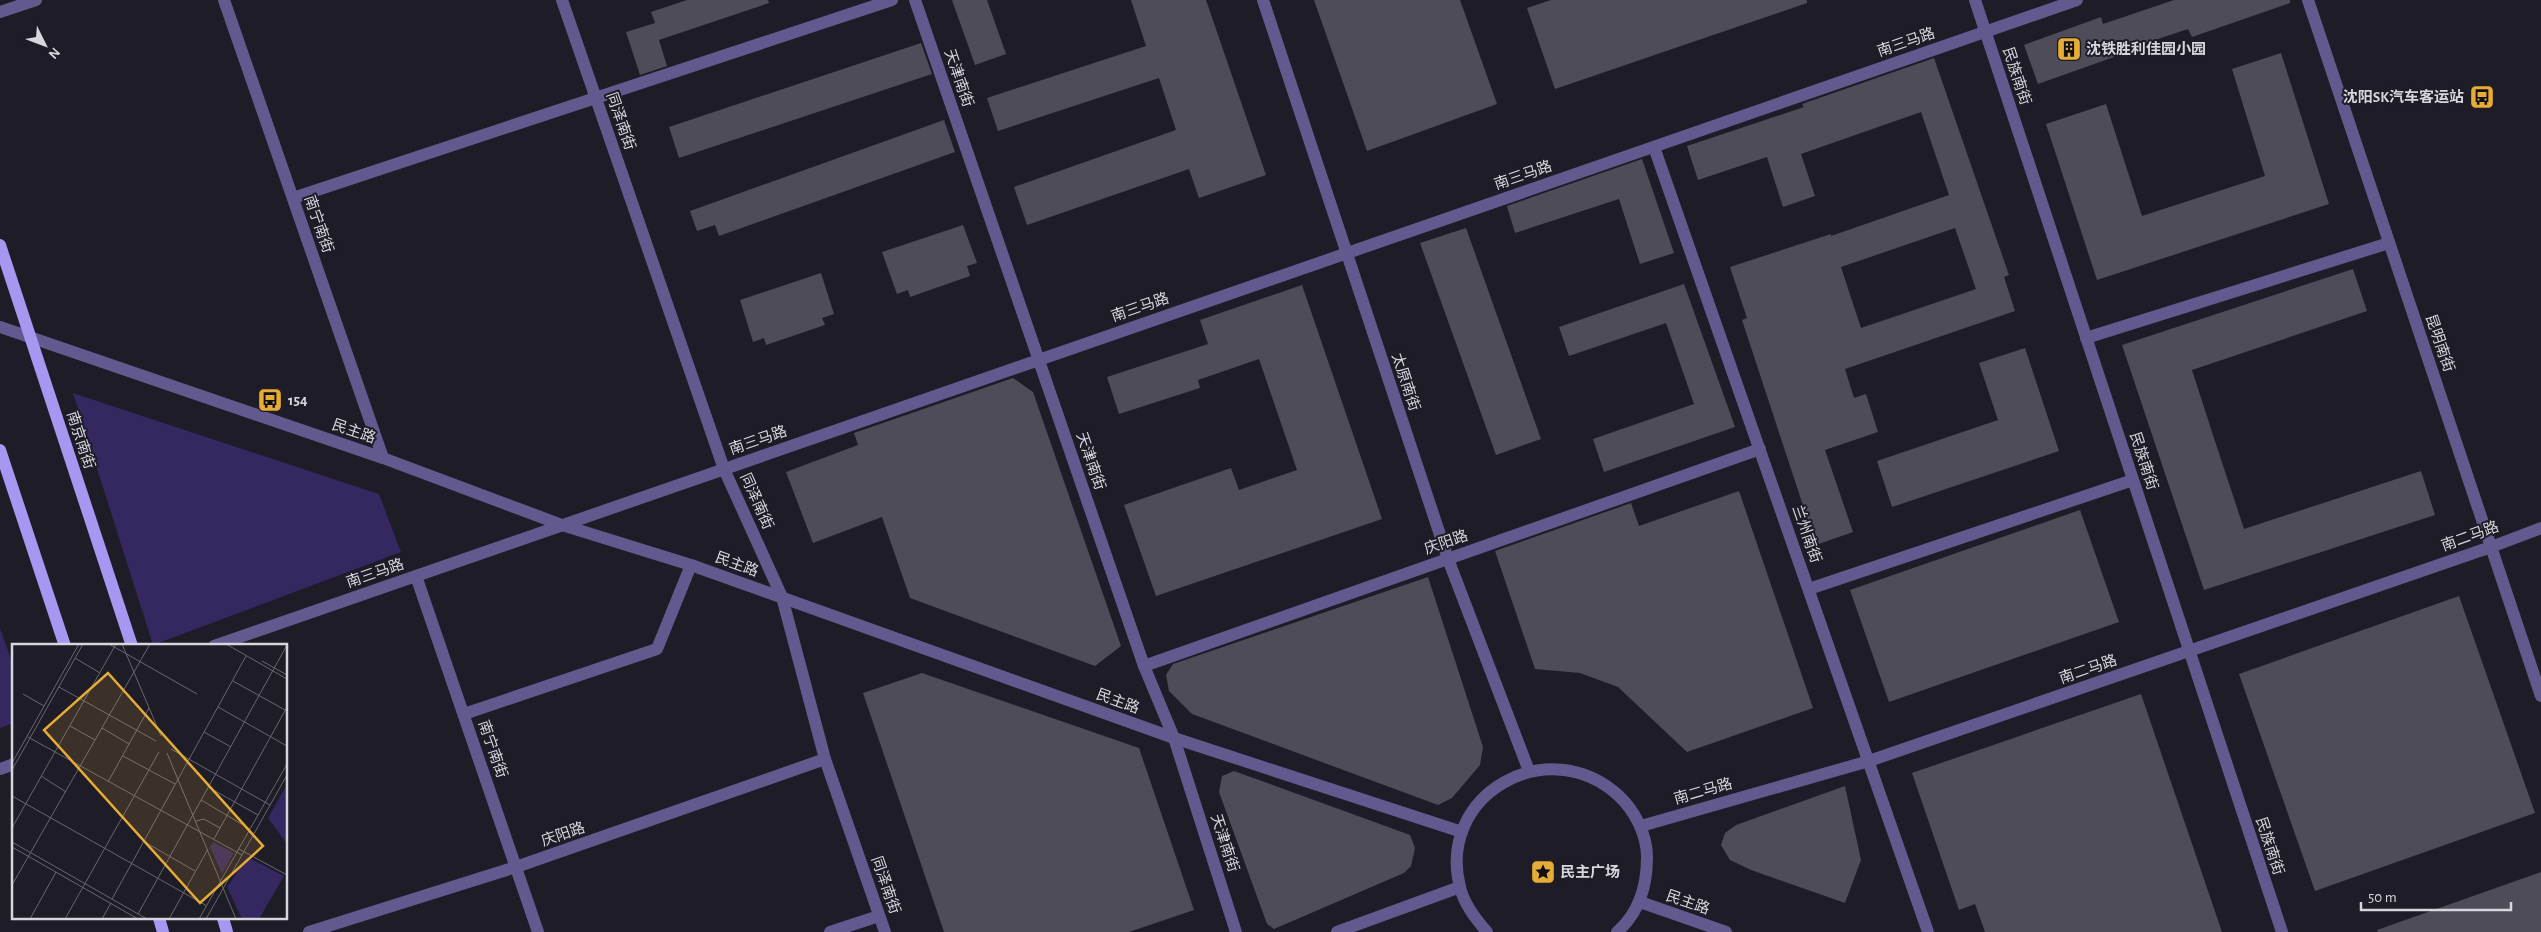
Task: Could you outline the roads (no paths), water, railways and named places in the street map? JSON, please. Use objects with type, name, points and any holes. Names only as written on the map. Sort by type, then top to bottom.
[{"type":"main road","name":"南京南街","points":[[0,245],[131,644]]},
{"type":"main road","points":[[0,450],[64,644]]},
{"type":"main road","points":[[160,920],[164,932]]},
{"type":"street","points":[[0,12],[36,0]]},
{"type":"street","name":"南宁南街","points":[[224,0],[383,458]]},
{"type":"street","name":"同泽南街","points":[[562,0],[724,469],[782,597],[825,759],[885,932]]},
{"type":"street","points":[[293,198],[892,0]]},
{"type":"street","name":"天津南街","points":[[915,0],[1144,666],[1174,738],[1236,932]]},
{"type":"street","name":"太原南街","points":[[1263,0],[1448,559],[1529,770]]},
{"type":"street","name":"民族南街","points":[[1975,0],[2282,932]]},
{"type":"street","name":"南三马路","points":[[220,644],[2077,0]]},
{"type":"street","name":"昆明南街","points":[[2308,0],[2541,696]]},
{"type":"street","name":"兰州南街","points":[[1654,147],[1928,932]]},
{"type":"street","points":[[2086,338],[2389,243]]},
{"type":"street","name":"民主路","points":[[0,327],[383,458],[562,525],[691,565],[1174,738],[1462,832]]},
{"type":"street","name":"庆阳路","points":[[1144,666],[1760,449]]},
{"type":"street","points":[[1808,589],[2133,480]]},
{"type":"street","name":"南二马路","points":[[1640,826],[1869,761],[2491,547],[2541,528]]},
{"type":"street","points":[[464,714],[656,649],[691,565]]},
{"type":"street","name":"南宁南街","points":[[416,576],[538,932]]},
{"type":"street","name":"庆阳路","points":[[309,932],[516,867],[825,759]]},
{"type":"street","points":[[0,769],[12,765]]},
{"type":"street","points":[[1487,932],[1471,914],[1460,887],[1457,859],[1462,832],[1477,804],[1500,783],[1529,770],[1556,768],[1583,773],[1607,785],[1627,803],[1640,826],[1647,851],[1647,877],[1640,902],[1624,926],[1617,932]]},
{"type":"street","points":[[1337,932],[1460,887]]},
{"type":"street","name":"民主路","points":[[1640,902],[1726,932]]},
{"type":"street","points":[[830,932],[879,916]]},
{"type":"place","name":"沈铁胜利佳园小园","points":[[2069,49]]},
{"type":"place","name":"沈阳SK汽车客运站","points":[[2482,97]]},
{"type":"place","name":"154","points":[[270,400]]},
{"type":"place","name":"民主广场","points":[[1543,872]]}]
